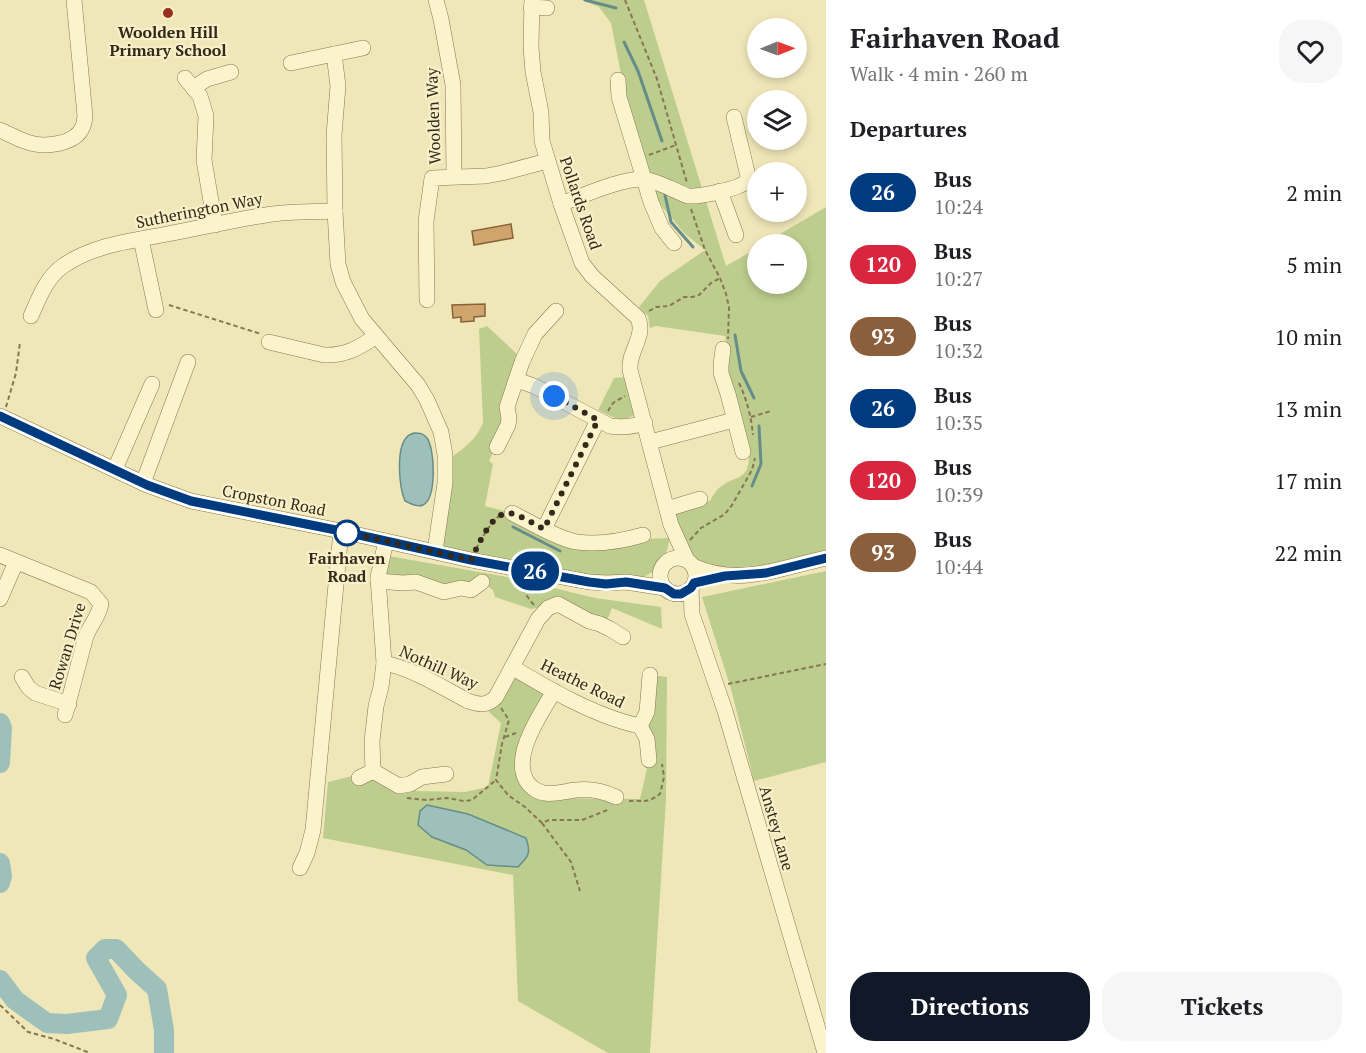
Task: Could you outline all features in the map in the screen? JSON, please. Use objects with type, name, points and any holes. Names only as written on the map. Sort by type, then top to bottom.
[{"type":"street","points":[[0,130],[26,142],[56,144],[77,135],[83,127],[85,116],[74,0]]},
{"type":"street","name":"Woolden Way","points":[[435,0],[448,17],[453,85],[454,176]]},
{"type":"street","name":"Pollards Road","points":[[547,8],[531,4],[533,72],[541,112],[542,141],[547,160],[582,263],[592,276],[638,318]]},
{"type":"street","points":[[291,63],[363,48]]},
{"type":"street","points":[[334,54],[338,86],[334,135],[338,264],[343,282],[362,319],[417,385],[427,400],[441,432],[446,483],[435,551]]},
{"type":"street","points":[[215,225],[204,160],[206,116],[200,96],[189,83],[231,72]]},
{"type":"street","points":[[618,80],[619,97],[643,179],[662,228],[674,243]]},
{"type":"street","points":[[561,204],[623,182],[643,179],[695,196],[737,186],[748,178],[734,117]]},
{"type":"street","points":[[427,300],[426,221],[432,178],[486,176],[547,160]]},
{"type":"street","points":[[720,191],[736,235]]},
{"type":"street","name":"Sutherington Way","points":[[31,316],[43,290],[71,253],[85,254],[141,239],[267,215],[335,211]]},
{"type":"street","points":[[141,239],[150,302]]},
{"type":"street","points":[[497,447],[508,425],[507,407],[522,362],[535,334],[556,311]]},
{"type":"street","points":[[638,318],[640,331],[629,361],[630,370],[671,525],[679,546],[696,577],[693,585]]},
{"type":"street","points":[[279,340],[333,356],[358,349],[376,336]]},
{"type":"street","points":[[726,346],[721,365],[722,373],[734,420],[747,445]]},
{"type":"street","points":[[143,483],[188,362]]},
{"type":"street","points":[[517,380],[534,386],[600,421],[620,428],[630,428],[645,423]]},
{"type":"street","points":[[115,469],[152,384]]},
{"type":"street","name":"Cropston Road","points":[[1,416],[143,483],[191,501],[471,560],[589,582],[606,584],[642,578],[675,558],[681,558],[705,572],[725,576]]},
{"type":"street","points":[[650,442],[734,420]]},
{"type":"street","points":[[544,529],[600,421]]},
{"type":"street","points":[[667,509],[700,499]]},
{"type":"street","points":[[512,513],[562,538],[576,542],[607,542],[643,535]]},
{"type":"street","points":[[670,591],[660,578],[671,525]]},
{"type":"street","points":[[300,868],[313,830],[341,531]]},
{"type":"street","points":[[386,541],[378,581],[384,663],[372,741],[372,776],[399,786],[410,784],[422,777],[439,778]]},
{"type":"street","name":"Rowan Drive","points":[[0,555],[91,592],[101,604],[100,612],[89,628],[67,709],[34,693],[22,677]]},
{"type":"street","name":"Cropston Road","points":[[626,582],[681,594],[693,585],[725,576],[766,573],[826,558]]},
{"type":"street","points":[[0,600],[16,562]]},
{"type":"street","points":[[378,581],[416,582],[444,592],[461,585],[471,590],[482,582]]},
{"type":"street","name":"Anstey Lane","points":[[693,585],[692,614],[717,686],[825,1053]]},
{"type":"street","name":"Anstey Lane","points":[[670,591],[692,614]]},
{"type":"street","points":[[538,619],[548,608],[558,604],[589,621],[616,629]]},
{"type":"street","name":"Nothill Way","points":[[384,663],[408,671],[478,705],[486,704],[496,697],[538,619]]},
{"type":"street","name":"Heathe Road","points":[[512,667],[554,691],[644,733],[650,675]]},
{"type":"street","points":[[554,691],[526,744],[522,759],[527,783],[544,793],[593,789],[616,797]]},
{"type":"street","points":[[644,733],[649,760]]},
{"type":"path","points":[[625,0],[657,79],[688,186],[695,196],[692,214],[726,294],[729,307],[726,346]]},
{"type":"path","points":[[638,160],[676,145]]},
{"type":"path","points":[[638,318],[656,307],[669,306],[684,297],[699,294],[720,278]]},
{"type":"path","points":[[150,302],[279,340]]},
{"type":"path","points":[[1,416],[16,373],[20,342]]},
{"type":"path","points":[[679,546],[693,538],[709,522],[725,514],[752,470],[755,461],[747,445],[751,417],[739,383]]},
{"type":"path","points":[[600,421],[614,403],[637,392]]},
{"type":"path","points":[[751,417],[771,411]]},
{"type":"path","points":[[471,560],[492,523],[501,515],[512,513]]},
{"type":"path","points":[[525,569],[524,590],[536,608],[538,619]]},
{"type":"path","points":[[717,686],[826,664]]},
{"type":"path","points":[[405,798],[472,800],[496,780]]},
{"type":"path","points":[[542,823],[571,862],[580,891]]},
{"type":"path","points":[[0,1005],[28,1032],[90,1053]]},
{"type":"green space","points":[[582,0],[644,0],[726,266],[747,254],[747,294],[807,294],[807,234],[780,234],[800,222],[807,222],[807,218],[826,207],[826,550],[816,552],[817,558],[766,573],[705,572],[679,546],[675,511],[710,501],[724,484],[743,474],[749,455],[725,374],[727,349],[725,336],[656,326],[650,328],[648,316],[639,307],[660,281],[705,250],[684,233],[655,198],[622,79],[611,23],[599,7]]},
{"type":"green space","points":[[487,326],[518,355],[500,403],[503,413],[502,422],[490,449],[493,452],[489,461],[493,464],[485,506],[512,513],[562,538],[670,538],[663,566],[642,578],[626,582],[435,551],[445,455],[453,456],[467,446],[483,423],[479,329]]},
{"type":"green space","points":[[625,377],[633,416],[619,419],[598,410],[614,378]]},
{"type":"green space","points":[[389,556],[513,578],[595,598],[661,607],[662,629],[612,608],[606,623],[558,604],[531,609],[495,597],[493,590],[482,582],[471,590],[383,582]]},
{"type":"green space","points":[[826,571],[826,762],[754,781],[731,689],[702,597]]},
{"type":"green space","points":[[514,669],[550,692],[519,779],[538,798],[640,799],[649,760],[647,739],[650,675],[667,677],[666,800],[650,1053],[608,1053],[518,1001],[513,875],[323,838],[328,782],[373,771],[417,791],[465,792],[488,787],[501,723],[490,713],[486,704]]},
{"type":"water","points":[[414,433],[427,438],[433,462],[431,493],[428,501],[421,506],[405,501],[400,478],[403,444],[408,436]]},
{"type":"water","points":[[427,805],[468,814],[526,838],[529,851],[527,857],[518,867],[487,865],[466,850],[432,837],[418,825],[420,811]]},
{"type":"building","points":[[511,224],[513,238],[474,245],[472,231]]},
{"type":"building","points":[[485,304],[485,316],[474,317],[474,321],[461,322],[461,317],[453,318],[452,305]]},
{"type":"waterway","points":[[585,0],[616,8]]},
{"type":"waterway","points":[[624,42],[638,71],[662,141]]},
{"type":"waterway","points":[[665,195],[671,222],[693,247]]},
{"type":"waterway","points":[[735,335],[741,371],[754,398]]},
{"type":"waterway","points":[[752,486],[761,464],[759,426]]},
{"type":"waterway","points":[[513,527],[560,551]]},
{"type":"waterway","points":[[0,723],[2,728],[0,763]]},
{"type":"waterway","points":[[0,863],[2,876],[0,883]]},
{"type":"waterway","points":[[0,980],[15,1000],[47,1023],[67,1024],[108,1019],[117,995],[96,958],[105,949],[116,949],[157,989],[164,1030],[164,1053]]},
{"type":"bus line","name":"26","points":[[0,416],[147,485],[191,501],[471,560],[589,582],[606,584],[626,582],[665,588],[674,594],[681,594],[691,588],[694,583],[725,576],[766,573],[826,558]]},
{"type":"place","name":"Woolden Hill Primary School","points":[[168,13]]},
{"type":"place","name":"Fairhaven Road","points":[[347,533]]},
{"type":"route","points":[[347,533],[341,531],[471,560],[484,534],[492,523],[505,513],[512,513],[544,529],[598,420],[554,396]]}]
